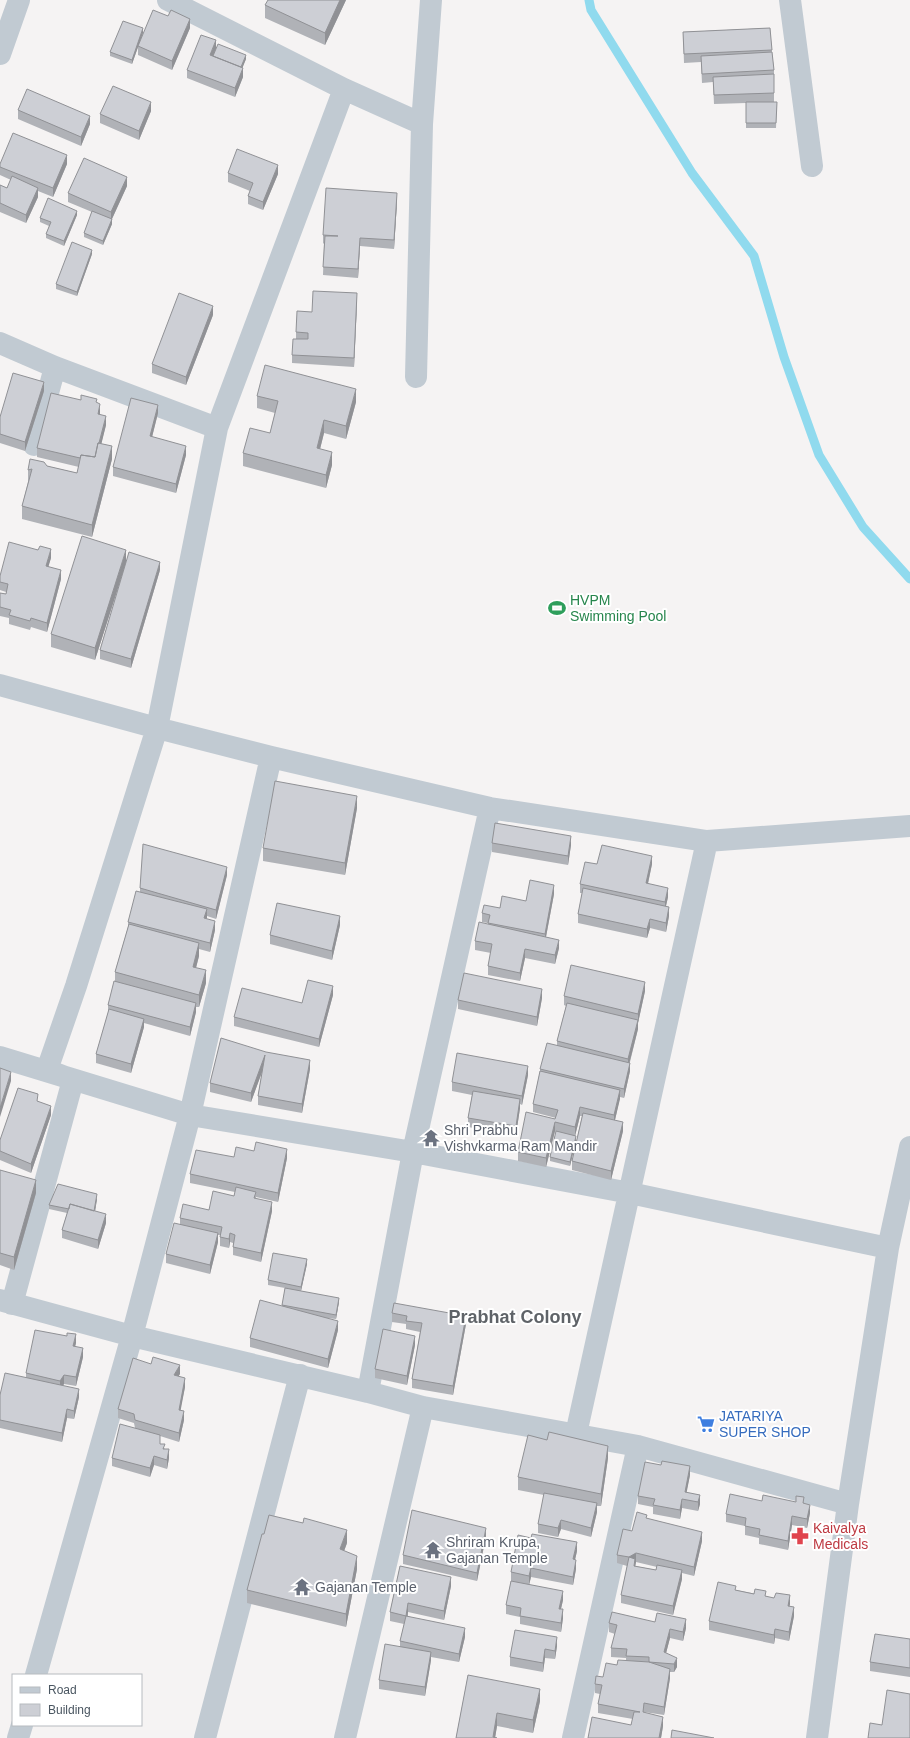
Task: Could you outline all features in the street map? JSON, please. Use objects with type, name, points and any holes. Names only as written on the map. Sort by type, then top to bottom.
[{"type":"street","points":[[0,54],[19,0]]},
{"type":"street","points":[[168,0],[344,89],[422,124]]},
{"type":"street","points":[[416,377],[422,124],[431,0]]},
{"type":"street","points":[[790,0],[812,166]]},
{"type":"street","points":[[73,1080],[47,1070],[76,986],[157,728],[217,428],[344,89]]},
{"type":"street","points":[[0,344],[55,367],[217,428]]},
{"type":"street","points":[[34,445],[55,367]]},
{"type":"street","points":[[0,685],[157,728],[272,757],[490,808],[707,841],[910,826]]},
{"type":"street","points":[[36,1674],[132,1336],[190,1115],[272,757]]},
{"type":"street","points":[[368,1392],[413,1152],[490,808]]},
{"type":"street","points":[[576,1434],[707,841]]},
{"type":"street","points":[[0,1057],[190,1115],[413,1152],[630,1193],[888,1248]]},
{"type":"street","points":[[73,1080],[6,1302],[132,1336],[300,1375],[423,1407],[638,1446],[848,1504]]},
{"type":"street","points":[[817,1738],[848,1504],[888,1248],[910,1147]]},
{"type":"street","points":[[205,1738],[300,1375]]},
{"type":"street","points":[[345,1738],[423,1407]]},
{"type":"street","points":[[573,1738],[638,1446]]},
{"type":"street","points":[[18,1738],[22,1726]]},
{"type":"building","points":[[268,0],[340,0],[325,33],[265,5]]},
{"type":"building","points":[[153,10],[168,16],[171,10],[190,19],[172,61],[138,46]]},
{"type":"building","points":[[123,21],[143,28],[132,60],[110,52]]},
{"type":"building","points":[[770,28],[772,50],[684,54],[683,32]]},
{"type":"building","points":[[201,35],[216,40],[210,55],[243,68],[235,88],[187,70]]},
{"type":"building","points":[[218,44],[246,55],[241,67],[213,56]]},
{"type":"building","points":[[772,52],[774,70],[702,74],[701,56]]},
{"type":"building","points":[[774,74],[774,93],[714,95],[713,77]]},
{"type":"building","points":[[113,86],[151,102],[139,131],[100,114]]},
{"type":"building","points":[[27,89],[90,116],[81,137],[18,110]]},
{"type":"building","points":[[746,102],[777,102],[776,123],[746,123]]},
{"type":"building","points":[[13,133],[67,155],[53,188],[0,167]]},
{"type":"building","points":[[237,149],[278,165],[263,202],[248,196],[253,183],[228,173]]},
{"type":"building","points":[[84,158],[127,177],[111,212],[68,193]]},
{"type":"building","points":[[12,176],[38,188],[26,215],[0,203],[0,185],[7,188]]},
{"type":"building","points":[[326,188],[397,193],[394,240],[360,238],[358,269],[323,267],[325,236],[338,236],[323,235]]},
{"type":"building","points":[[48,198],[77,211],[64,241],[46,234],[51,222],[40,218]]},
{"type":"building","points":[[92,211],[112,219],[103,241],[84,233]]},
{"type":"building","points":[[72,242],[92,250],[77,292],[56,284]]},
{"type":"building","points":[[313,291],[357,293],[354,358],[292,355],[293,339],[308,339],[308,333],[296,332],[297,311],[312,312]]},
{"type":"building","points":[[179,293],[213,306],[186,377],[152,364]]},
{"type":"building","points":[[265,365],[356,389],[346,426],[324,420],[317,448],[332,452],[326,475],[243,453],[250,428],[270,433],[278,401],[257,396]]},
{"type":"building","points":[[13,373],[44,382],[25,442],[0,434],[0,417]]},
{"type":"building","points":[[51,393],[81,400],[81,395],[97,399],[96,402],[100,404],[98,414],[106,416],[95,457],[81,455],[80,458],[37,448]]},
{"type":"building","points":[[131,398],[158,405],[150,436],[186,446],[176,484],[113,467]]},
{"type":"building","points":[[98,443],[112,446],[92,525],[22,506],[32,469],[28,470],[30,459],[44,462],[47,466],[77,473],[81,455],[95,457]]},
{"type":"building","points":[[82,536],[126,550],[95,648],[51,634]]},
{"type":"building","points":[[9,542],[38,550],[40,546],[51,549],[46,566],[61,570],[47,623],[31,618],[30,621],[9,615],[11,610],[0,607],[0,593],[6,594],[8,584],[0,582],[0,576]]},
{"type":"building","points":[[129,552],[160,562],[131,659],[100,650]]},
{"type":"building","points":[[275,781],[357,796],[345,863],[263,848]]},
{"type":"building","points":[[495,823],[571,836],[568,856],[492,843]]},
{"type":"building","points":[[143,844],[227,867],[216,910],[140,888]]},
{"type":"building","points":[[602,845],[652,856],[646,883],[668,888],[665,902],[580,884],[585,862],[597,864]]},
{"type":"building","points":[[530,880],[554,885],[545,934],[488,923],[490,915],[482,913],[484,905],[500,908],[502,896],[526,901]]},
{"type":"building","points":[[583,888],[669,907],[666,923],[650,919],[647,929],[578,914]]},
{"type":"building","points":[[136,891],[207,909],[204,918],[215,921],[210,943],[128,922]]},
{"type":"building","points":[[277,903],[340,916],[332,951],[270,935]]},
{"type":"building","points":[[479,922],[559,940],[555,955],[525,949],[520,973],[488,966],[492,944],[475,941]]},
{"type":"building","points":[[129,924],[199,943],[193,967],[206,970],[199,995],[115,972]]},
{"type":"building","points":[[571,965],[645,982],[638,1014],[564,996]]},
{"type":"building","points":[[464,973],[542,989],[537,1017],[458,1000]]},
{"type":"building","points":[[308,980],[333,986],[319,1039],[234,1017],[242,988],[302,1003]]},
{"type":"building","points":[[114,981],[196,1003],[190,1027],[108,1005]]},
{"type":"building","points":[[567,1003],[638,1020],[628,1059],[557,1041]]},
{"type":"building","points":[[109,1009],[144,1019],[131,1064],[96,1054]]},
{"type":"building","points":[[221,1038],[266,1052],[310,1060],[302,1104],[258,1096],[265,1055],[251,1093],[210,1083]]},
{"type":"building","points":[[547,1043],[630,1063],[624,1089],[540,1069]]},
{"type":"building","points":[[457,1053],[528,1066],[522,1096],[452,1082]]},
{"type":"building","points":[[0,1068],[11,1072],[0,1108]]},
{"type":"building","points":[[540,1071],[620,1090],[614,1115],[580,1107],[575,1127],[555,1122],[546,1158],[518,1152],[526,1112],[555,1119],[558,1110],[533,1104]]},
{"type":"building","points":[[18,1088],[38,1094],[37,1101],[51,1106],[31,1164],[0,1151],[0,1140]]},
{"type":"building","points":[[473,1091],[520,1099],[516,1126],[468,1118]]},
{"type":"building","points":[[583,1113],[623,1122],[611,1171],[572,1161]]},
{"type":"building","points":[[556,1131],[576,1136],[570,1162],[550,1157]]},
{"type":"building","points":[[256,1142],[287,1149],[278,1193],[190,1174],[196,1150],[234,1157],[236,1147],[254,1151]]},
{"type":"building","points":[[0,1170],[36,1180],[14,1257],[0,1253]]},
{"type":"building","points":[[58,1184],[97,1194],[94,1211],[70,1204],[69,1209],[49,1205]]},
{"type":"building","points":[[236,1187],[256,1192],[254,1198],[272,1202],[261,1253],[233,1247],[235,1235],[230,1233],[229,1239],[220,1237],[222,1227],[180,1218],[183,1204],[209,1210],[213,1191],[234,1196]]},
{"type":"building","points":[[70,1204],[106,1214],[98,1240],[62,1230]]},
{"type":"building","points":[[174,1223],[218,1233],[210,1265],[166,1254]]},
{"type":"building","points":[[273,1253],[307,1259],[301,1287],[268,1280]]},
{"type":"building","points":[[285,1288],[339,1298],[336,1315],[282,1305]]},
{"type":"building","points":[[260,1300],[338,1321],[328,1359],[250,1338]]},
{"type":"building","points":[[394,1303],[466,1316],[453,1386],[412,1379],[422,1323],[406,1321],[407,1316],[392,1313]]},
{"type":"building","points":[[383,1329],[415,1336],[407,1376],[375,1369]]},
{"type":"building","points":[[35,1330],[67,1336],[67,1333],[76,1334],[73,1346],[83,1348],[76,1377],[64,1375],[60,1381],[26,1373]]},
{"type":"building","points":[[153,1357],[180,1365],[174,1375],[185,1378],[179,1410],[184,1411],[179,1433],[135,1420],[134,1414],[118,1409],[133,1358],[151,1364]]},
{"type":"building","points":[[5,1373],[79,1389],[74,1411],[67,1409],[62,1433],[0,1420],[0,1395]]},
{"type":"building","points":[[120,1424],[160,1435],[160,1444],[165,1444],[163,1449],[169,1449],[167,1460],[154,1456],[150,1468],[112,1458]]},
{"type":"building","points":[[549,1432],[608,1446],[601,1494],[518,1477],[528,1435],[547,1440]]},
{"type":"building","points":[[662,1461],[690,1466],[685,1492],[700,1495],[698,1502],[682,1499],[680,1510],[653,1505],[655,1499],[638,1496],[645,1462],[661,1465]]},
{"type":"building","points":[[544,1493],[597,1503],[591,1528],[561,1520],[558,1528],[538,1524]]},
{"type":"building","points":[[730,1494],[762,1501],[763,1495],[796,1502],[796,1496],[804,1497],[803,1503],[810,1505],[807,1519],[792,1516],[788,1541],[759,1535],[760,1529],[745,1526],[746,1518],[726,1514]]},
{"type":"building","points":[[412,1510],[486,1528],[477,1573],[403,1555]]},
{"type":"building","points":[[637,1512],[647,1515],[646,1518],[702,1532],[694,1567],[636,1553],[629,1557],[617,1555],[623,1529],[632,1531]]},
{"type":"building","name":"Gajanan Temple","points":[[269,1515],[303,1523],[304,1518],[347,1530],[340,1549],[357,1556],[346,1614],[247,1590],[262,1534],[264,1534]]},
{"type":"building","points":[[532,1534],[577,1542],[573,1559],[576,1560],[573,1577],[531,1568],[529,1576],[511,1572],[518,1535],[531,1538]]},
{"type":"building","points":[[629,1557],[635,1559],[634,1566],[656,1570],[657,1565],[682,1570],[673,1606],[621,1595]]},
{"type":"building","points":[[400,1566],[451,1577],[444,1611],[408,1603],[406,1616],[390,1612]]},
{"type":"building","points":[[511,1581],[563,1591],[559,1609],[563,1609],[561,1623],[520,1616],[521,1608],[506,1605]]},
{"type":"building","points":[[718,1582],[736,1586],[735,1590],[754,1594],[755,1589],[766,1591],[765,1596],[774,1598],[776,1593],[790,1595],[788,1606],[794,1607],[789,1632],[775,1629],[774,1635],[709,1621]]},
{"type":"building","points":[[612,1612],[655,1622],[657,1613],[686,1619],[683,1632],[670,1629],[664,1652],[677,1658],[674,1664],[649,1662],[649,1657],[626,1656],[627,1649],[611,1648],[617,1625],[609,1623]]},
{"type":"building","points":[[406,1616],[465,1628],[459,1654],[400,1641]]},
{"type":"building","points":[[515,1630],[557,1637],[555,1651],[545,1649],[543,1663],[510,1657]]},
{"type":"building","points":[[875,1634],[910,1639],[910,1668],[870,1662]]},
{"type":"building","points":[[385,1644],[431,1652],[425,1687],[379,1680]]},
{"type":"building","points":[[618,1660],[649,1662],[670,1669],[664,1707],[644,1703],[643,1712],[663,1717],[659,1738],[588,1738],[592,1717],[631,1725],[634,1712],[640,1712],[598,1704],[602,1685],[595,1684],[596,1676],[603,1677],[606,1663],[617,1665]]},
{"type":"building","points":[[468,1675],[540,1689],[533,1720],[497,1713],[493,1737],[497,1738],[456,1738]]},
{"type":"building","points":[[887,1690],[910,1694],[910,1738],[868,1738],[870,1723],[882,1725]]},
{"type":"building","points":[[672,1730],[714,1738],[671,1738]]},
{"type":"waterway","points":[[589,0],[591,10],[692,173],[754,256],[784,357],[819,455],[863,527],[910,579]]},
{"type":"place","name":"HVPM Swimming Pool","points":[[557,608]]},
{"type":"place","name":"Shri Prabhu Vishvkarma Ram Mandir","points":[[431,1138]]},
{"type":"place","name":"JATARIYA SUPER SHOP","points":[[706,1424]]},
{"type":"place","name":"Kaivalya Medicals","points":[[800,1536]]},
{"type":"place","name":"Shriram Krupa, Gajanan Temple","points":[[433,1550]]},
{"type":"place","name":"Gajanan Temple","points":[[302,1587]]},
{"type":"district","name":"Prabhat Colony","points":[[515,1317]]}]
